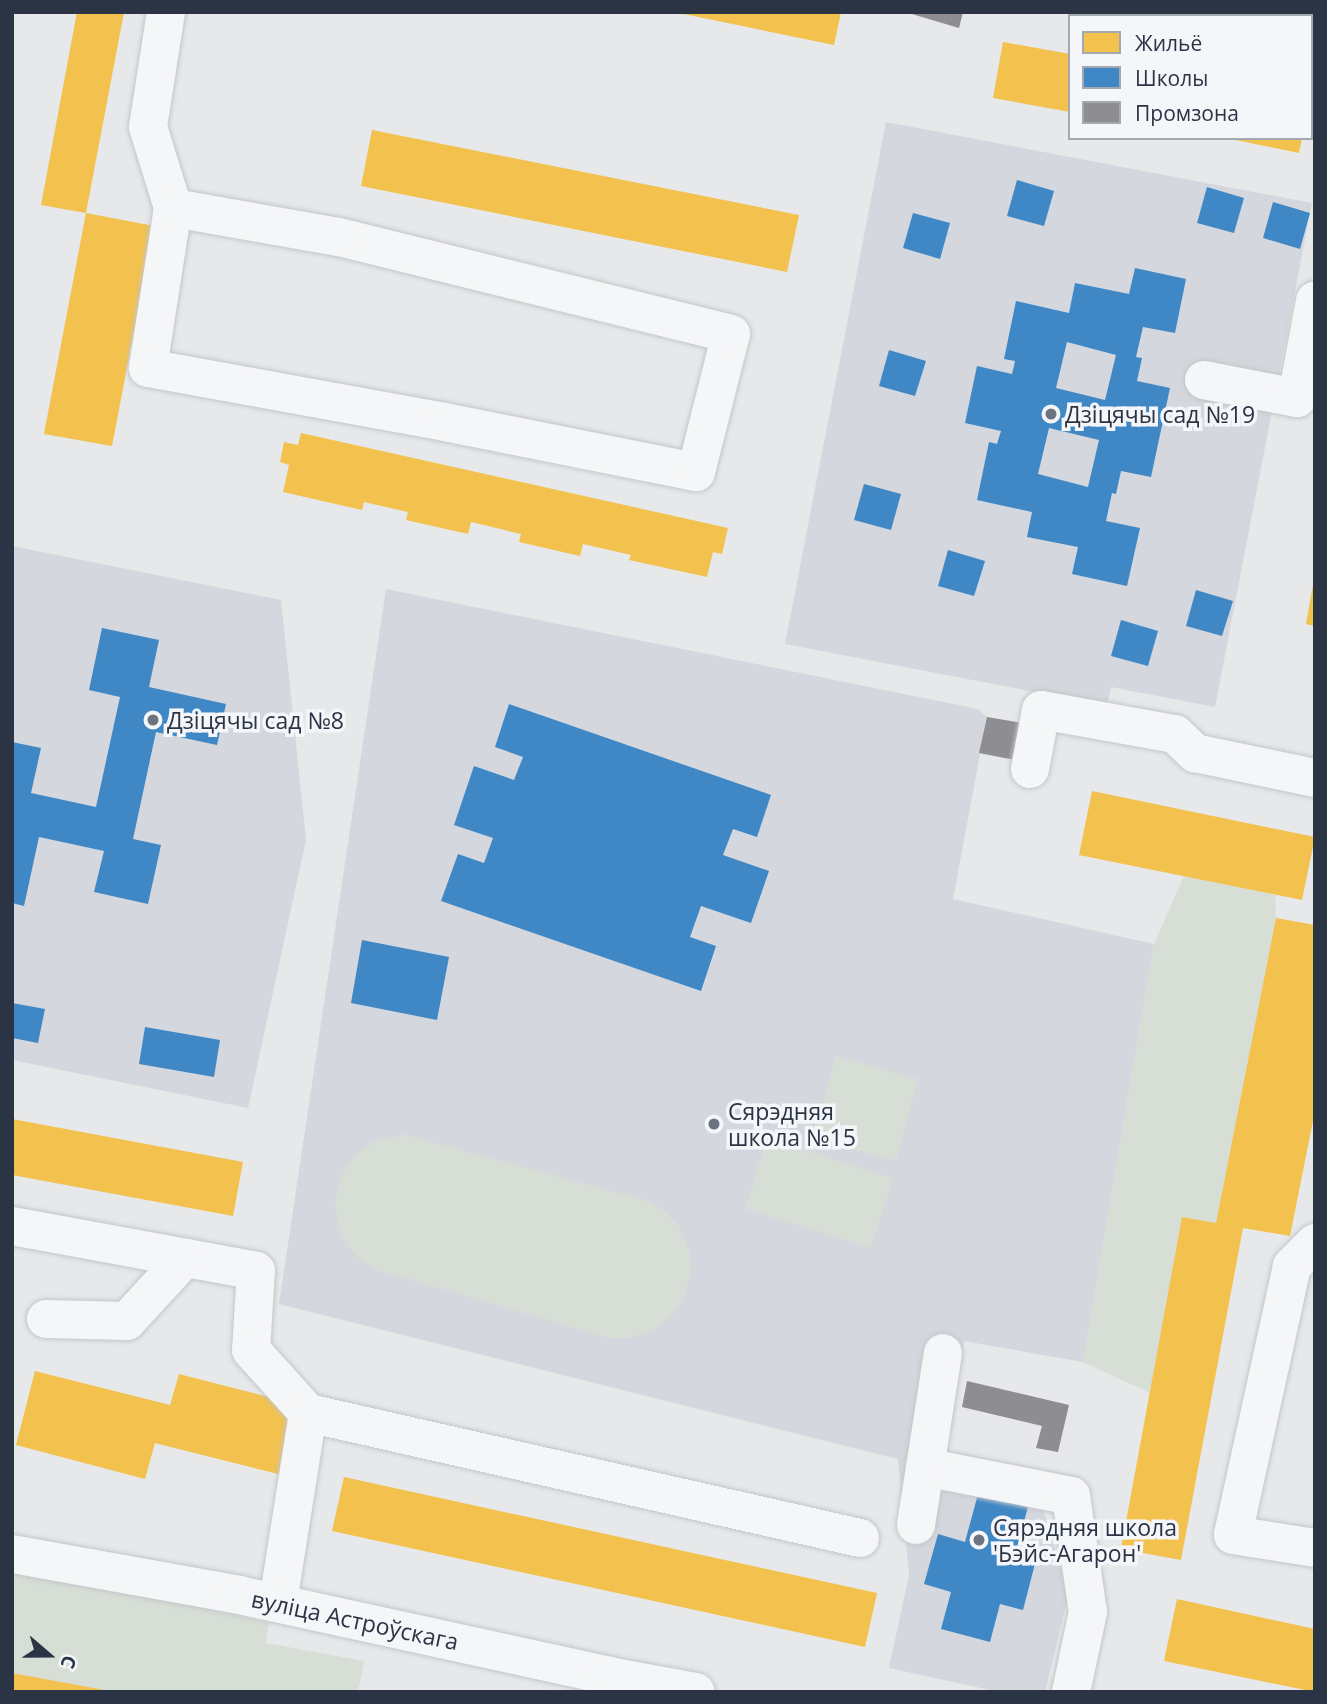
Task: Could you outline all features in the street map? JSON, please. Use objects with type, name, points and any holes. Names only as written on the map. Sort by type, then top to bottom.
[{"type":"street","points":[[166,12],[149,127],[173,208],[148,368],[445,422],[696,472],[732,334],[338,237],[173,208]]},
{"type":"street","points":[[1204,380],[1297,398],[1315,301]]},
{"type":"street","points":[[1030,769],[1041,710],[1175,733],[1195,753],[1315,778]]},
{"type":"street","points":[[12,1226],[256,1271],[251,1350],[308,1413],[860,1538]]},
{"type":"street","points":[[1315,1243],[1292,1266],[1233,1535],[1315,1548]]},
{"type":"street","points":[[46,1319],[127,1321],[185,1258]]},
{"type":"street","points":[[916,1525],[943,1353]]},
{"type":"street","points":[[278,1602],[308,1413]]},
{"type":"street","points":[[925,1467],[1071,1496],[1088,1612],[1071,1692]]},
{"type":"street","name":"вуліца Астроўскага","points":[[12,1554],[278,1602],[606,1684],[696,1692]]},
{"type":"shaded area","name":"Дзіцячы сад №19","points":[[886,122],[1312,203],[1215,707],[1111,687],[1107,706],[785,644]]},
{"type":"shaded area","name":"Дзіцячы сад №8","points":[[12,546],[281,600],[306,840],[248,1108],[12,1060]]},
{"type":"shaded area","name":"Сярэдняя школа №15","points":[[386,589],[978,709],[987,717],[953,899],[1154,944],[1083,1362],[964,1341],[945,1454],[1042,1506],[1069,1593],[1045,1692],[999,1692],[889,1668],[909,1575],[898,1459],[279,1304]]},
{"type":"shaded area","points":[[1184,876],[1275,895],[1276,918],[1216,1223],[1182,1217],[1150,1393],[1083,1362],[1154,944]]},
{"type":"shaded area","points":[[836,1056],[918,1079],[896,1161],[813,1138]]},
{"type":"shaded area","points":[[403,1134],[649,1201],[665,1211],[679,1226],[689,1250],[691,1273],[684,1299],[671,1317],[652,1331],[630,1338],[609,1338],[376,1270],[361,1261],[347,1245],[338,1226],[335,1200],[341,1176],[358,1152],[375,1141]]},
{"type":"shaded area","points":[[767,1138],[893,1178],[871,1248],[745,1209]]},
{"type":"shaded area","points":[[12,1562],[269,1623],[266,1643],[364,1661],[358,1692],[110,1692],[12,1673]]},
{"type":"building: Жильё","points":[[77,12],[124,12],[86,213],[41,205]]},
{"type":"building: Жильё","points":[[674,12],[841,12],[834,45]]},
{"type":"building: Жильё","points":[[1003,42],[1068,54],[1068,112],[993,98]]},
{"type":"building: Жильё","points":[[372,130],[799,215],[787,272],[361,186]]},
{"type":"building: Жильё","points":[[1236,140],[1302,140],[1299,153]]},
{"type":"building: Жильё","points":[[86,213],[154,226],[112,446],[44,434]]},
{"type":"building: Жильё","points":[[301,433],[728,528],[722,554],[713,552],[707,577],[629,560],[631,555],[583,544],[580,556],[519,542],[521,534],[471,522],[468,534],[406,520],[408,512],[364,502],[362,510],[283,492],[289,465],[280,462],[284,442],[298,445]]},
{"type":"building: Жильё","points":[[1313,585],[1315,586],[1315,626],[1306,624]]},
{"type":"building: Жильё","points":[[1092,791],[1315,837],[1302,900],[1079,855]]},
{"type":"building: Жильё","points":[[1276,918],[1315,925],[1315,1111],[1290,1236],[1243,1228],[1181,1560],[1121,1549],[1182,1217],[1216,1223]]},
{"type":"building: Жильё","points":[[12,1119],[243,1162],[233,1216],[12,1175]]},
{"type":"building: Жильё","points":[[35,1371],[170,1405],[179,1374],[300,1405],[282,1475],[155,1443],[145,1479],[16,1445]]},
{"type":"building: Жильё","points":[[344,1477],[877,1593],[865,1647],[332,1531]]},
{"type":"building: Жильё","points":[[1177,1599],[1315,1629],[1315,1692],[1164,1661]]},
{"type":"building: Жильё","points":[[12,1673],[104,1690],[12,1692]]},
{"type":"building: Школы","points":[[1017,180],[1054,191],[1044,226],[1007,216]]},
{"type":"building: Школы","points":[[1207,187],[1244,198],[1234,233],[1197,223]]},
{"type":"building: Школы","points":[[1273,202],[1310,213],[1300,249],[1263,238]]},
{"type":"building: Школы","points":[[913,213],[950,223],[940,259],[903,248]]},
{"type":"building: Школы","points":[[1135,268],[1186,279],[1175,333],[1143,327],[1136,357],[1142,358],[1137,381],[1170,388],[1151,477],[1121,471],[1116,494],[1112,493],[1106,521],[1140,528],[1127,586],[1072,574],[1078,547],[1027,537],[1032,512],[977,500],[989,442],[997,444],[1001,431],[965,423],[977,366],[1012,374],[1015,361],[1004,359],[1016,301],[1069,313],[1075,283],[1129,294]],"holes":[[[1067,342],[1116,355],[1105,400],[1056,388]],[[1049,428],[1099,440],[1088,487],[1038,474]]]},
{"type":"building: Школы","points":[[889,350],[926,361],[915,396],[879,386]]},
{"type":"building: Школы","points":[[864,484],[901,494],[891,530],[854,520]]},
{"type":"building: Школы","points":[[948,550],[985,561],[974,596],[938,586]]},
{"type":"building: Школы","points":[[1196,590],[1233,601],[1222,636],[1186,626]]},
{"type":"building: Школы","points":[[1121,620],[1158,631],[1148,666],[1111,656]]},
{"type":"building: Школы","points":[[102,628],[159,640],[149,687],[226,704],[217,745],[156,732],[133,839],[161,845],[148,904],[94,892],[104,851],[39,837],[24,906],[12,903],[12,742],[41,748],[31,793],[96,807],[120,697],[89,690]]},
{"type":"building: Школы","points":[[509,704],[771,795],[757,837],[733,829],[723,855],[769,871],[751,923],[701,906],[690,937],[716,946],[701,991],[441,901],[458,854],[484,863],[493,838],[454,825],[474,766],[514,780],[523,757],[495,747]]},
{"type":"building: Школы","points":[[362,940],[449,957],[437,1020],[351,1003]]},
{"type":"building: Школы","points":[[12,1003],[45,1009],[38,1043],[12,1038]]},
{"type":"building: Школы","points":[[145,1027],[220,1040],[214,1077],[139,1064]]},
{"type":"building: Школы","points":[[978,1494],[1028,1507],[1015,1554],[1036,1560],[1023,1610],[1000,1604],[990,1642],[941,1629],[951,1592],[924,1584],[938,1534],[965,1542]]},
{"type":"building: Промзона","points":[[905,12],[963,12],[959,28]]},
{"type":"building: Промзона","points":[[987,717],[1022,723],[1015,760],[979,753]]},
{"type":"building: Промзона","points":[[967,1381],[1069,1405],[1058,1452],[1036,1448],[1042,1426],[962,1407]]},
{"type":"place","name":"Дзіцячы сад №19","points":[[1051,414]]},
{"type":"place","name":"Дзіцячы сад №8","points":[[153,720]]},
{"type":"place","name":"Сярэдняя школа №15","points":[[714,1124]]},
{"type":"place","name":"Сярэдняя школа 'Бэйс-Агарон'","points":[[979,1540]]}]
